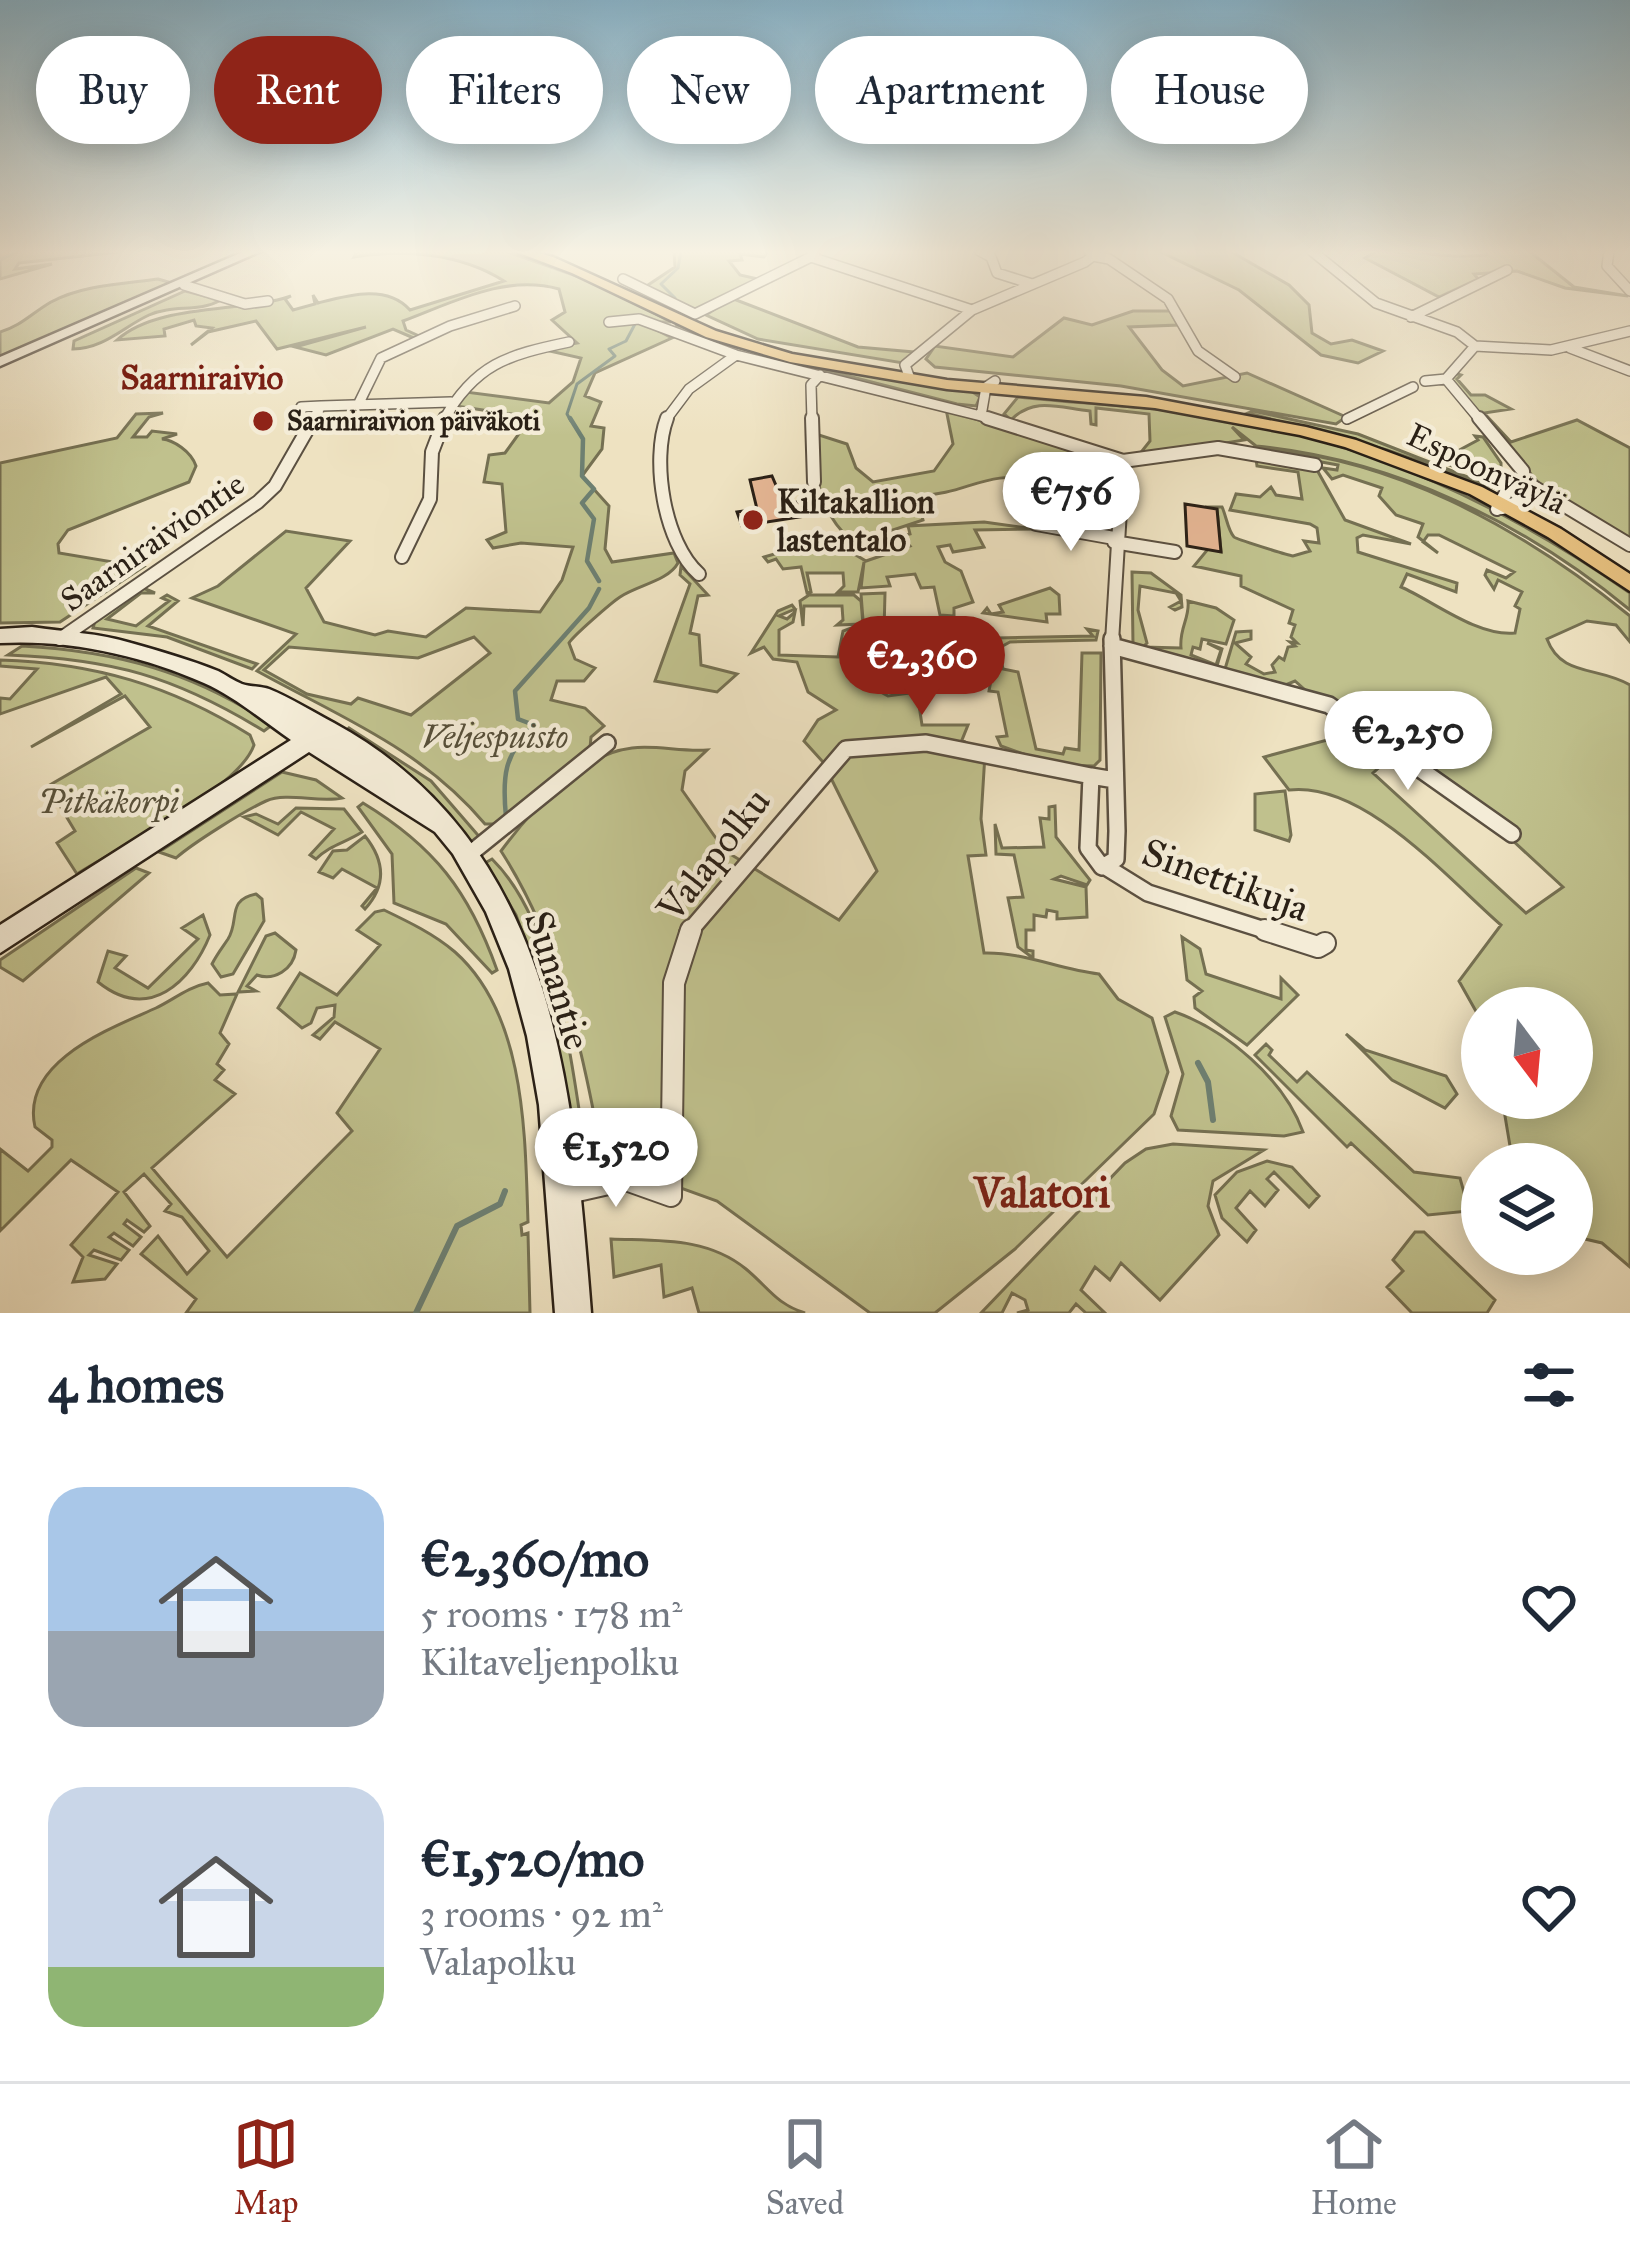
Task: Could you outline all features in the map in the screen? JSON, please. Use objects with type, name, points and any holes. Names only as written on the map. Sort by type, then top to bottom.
[{"type":"main road","name":"Espoonväylä","points":[[660,312],[693,328],[796,359],[1158,404],[1304,432],[1408,460],[1503,505],[1630,586]]},
{"type":"street","points":[[2,361],[117,312]]},
{"type":"street","points":[[358,405],[381,358],[450,326],[494,312]]},
{"type":"street","points":[[909,376],[920,367],[919,353],[969,312]]},
{"type":"street","points":[[1172,312],[1198,351],[1235,376]]},
{"type":"street","points":[[1402,312],[1457,332],[1475,346],[1522,351],[1570,348],[1630,331]]},
{"type":"street","points":[[1411,316],[1419,312]]},
{"type":"street","points":[[609,322],[639,319],[736,355],[984,411],[1123,461],[1218,448],[1315,465]]},
{"type":"street","points":[[402,557],[430,499],[432,452],[452,402],[487,366],[536,347],[569,342]]},
{"type":"street","points":[[1425,381],[1446,379],[1475,346]]},
{"type":"street","points":[[1570,348],[1630,370]]},
{"type":"street","points":[[699,574],[678,551],[657,440],[684,394],[736,355]]},
{"type":"street","points":[[814,482],[811,385],[820,375]]},
{"type":"street","points":[[1446,379],[1527,483],[1630,545]]},
{"type":"street","points":[[984,411],[993,386]]},
{"type":"street","points":[[1347,419],[1413,387]]},
{"type":"street","name":"Saarniraiviontie","points":[[60,640],[258,502],[275,486],[321,406],[452,402]]},
{"type":"street","points":[[1115,780],[1091,776],[1088,848],[1094,862],[1106,867],[1116,859],[1115,780],[1112,646],[1114,540],[1123,461]]},
{"type":"street","points":[[1503,505],[1525,500],[1527,483]]},
{"type":"street","points":[[1036,524],[1175,552]]},
{"type":"street","name":"Sunantie","points":[[0,640],[60,640],[157,657],[240,692],[445,829],[509,933],[527,981],[552,1100],[573,1313]]},
{"type":"street","points":[[1112,646],[1329,705],[1512,834]]},
{"type":"street","points":[[0,940],[309,737]]},
{"type":"street","points":[[466,857],[608,743]]},
{"type":"street","name":"Valapolku","points":[[564,1194],[626,1180],[671,1196],[674,983],[685,937],[846,749],[926,743],[1091,776]]},
{"type":"street","name":"Sinettikuja","points":[[1106,867],[1148,892],[1318,947],[1325,944]]},
{"type":"green space","points":[[36,312],[107,312],[0,360],[0,332]]},
{"type":"green space","points":[[138,312],[157,312],[84,348],[73,349],[74,341]]},
{"type":"green space","name":"Veljespuisto","points":[[426,312],[403,321],[406,330],[421,337],[393,329],[326,355],[295,347],[366,327],[277,349],[256,321],[208,332],[191,345],[212,328],[196,326],[194,320],[164,329],[165,336],[117,340],[134,328],[177,314]]},
{"type":"green space","name":"Veljespuisto","points":[[565,312],[653,312],[671,322],[641,322],[672,338],[595,373],[585,396],[601,402],[591,426],[604,428],[602,449],[582,476],[609,506],[605,549],[612,562],[674,553],[678,563],[660,579],[620,597],[569,643],[575,659],[595,668],[584,681],[557,681],[551,700],[585,708],[604,726],[591,737],[590,748],[507,824],[485,824],[407,754],[257,671],[296,634],[192,598],[218,586],[286,531],[350,541],[306,588],[324,622],[375,635],[388,631],[426,637],[466,608],[540,612],[562,580],[573,547],[521,543],[493,548],[487,540],[506,532],[502,484],[484,482],[489,455],[505,453],[531,417],[456,406],[466,392],[549,403],[573,382],[581,358],[541,349],[577,343],[552,320]],"holes":[[[474,637],[490,653],[411,715],[358,698],[351,704],[307,694],[264,670],[289,647],[418,658]]]},
{"type":"green space","points":[[768,312],[858,347],[914,352],[903,363],[758,339],[706,315]]},
{"type":"green space","points":[[1129,312],[1171,312],[1178,325],[1129,327],[1162,370],[1183,386],[1247,373],[1346,417],[1336,424],[1121,386],[935,367],[926,359],[935,346],[1013,357],[1064,318],[1092,325]]},
{"type":"green space","points":[[1267,312],[1310,312],[1312,333],[1331,344],[1352,340],[1383,351],[1358,363],[1321,355]]},
{"type":"green space","points":[[677,325],[769,356],[673,331]]},
{"type":"green space","points":[[791,361],[965,387],[980,397],[976,406],[957,404]]},
{"type":"green space","points":[[1454,373],[1461,375],[1457,379],[1471,395],[1485,395],[1511,409],[1484,413],[1511,442],[1577,420],[1630,448],[1630,540],[1541,486],[1450,378]]},
{"type":"green space","points":[[1018,397],[1205,415],[1319,440],[1374,458],[1532,531],[1630,593],[1630,610],[1502,523],[1407,481],[1307,453],[1256,446],[1232,427],[1244,440],[1146,456],[1142,451],[1150,441],[1149,414],[1096,408],[1096,425],[1091,424],[1090,411],[1048,405],[1029,408],[1011,420],[1004,414]]},
{"type":"green space","points":[[946,409],[1098,460],[1112,477],[1079,465],[1046,465],[1042,480],[1005,478],[917,496],[923,520],[869,538],[849,538],[825,503],[813,433],[847,444],[856,468],[873,482],[934,471],[953,444]]},
{"type":"green space","points":[[163,413],[149,417],[133,437],[147,437],[152,431],[177,434],[162,439],[181,447],[194,461],[189,482],[68,530],[58,544],[59,553],[143,567],[60,622],[0,623],[0,463],[117,438],[136,414]]},
{"type":"green space","points":[[1248,413],[1358,434],[1498,489],[1387,450]]},
{"type":"green space","points":[[1475,436],[1483,437],[1501,463],[1501,473],[1492,481],[1439,461],[1478,440]]},
{"type":"green space","points":[[1244,448],[1349,464],[1450,500],[1544,553],[1630,616],[1630,642],[1616,625],[1587,621],[1547,639],[1561,660],[1630,685],[1630,1267],[1593,1241],[1593,1143],[1510,1143],[1506,1119],[1593,1119],[1593,987],[1462,987],[1459,981],[1501,925],[1375,817],[1317,791],[1289,790],[1264,757],[1335,738],[1329,712],[1342,715],[1394,754],[1373,773],[1526,913],[1563,887],[1511,839],[1515,832],[1348,710],[1313,697],[1295,681],[1283,686],[1225,669],[1236,632],[1251,631],[1251,639],[1235,643],[1251,657],[1246,664],[1264,674],[1275,672],[1272,665],[1279,657],[1284,660],[1288,647],[1295,646],[1290,642],[1297,643],[1291,637],[1295,625],[1289,623],[1293,610],[1241,586],[1241,576],[1194,566],[1208,549],[1221,551],[1217,509],[1205,507],[1222,507],[1234,537],[1262,547],[1293,556],[1310,551],[1304,541],[1319,543],[1317,528],[1310,524],[1230,510],[1236,494],[1260,497],[1271,487],[1276,495],[1302,499],[1298,472],[1257,466],[1256,459],[1301,462],[1317,470],[1345,520],[1411,544],[1363,535],[1357,538],[1358,552],[1457,583],[1456,592],[1407,574],[1401,587],[1470,623],[1515,633],[1520,609],[1515,606],[1522,592],[1498,580],[1494,589],[1485,575],[1487,570],[1506,578],[1514,572],[1439,535],[1428,535],[1423,541],[1418,537],[1423,524],[1396,515],[1379,496],[1382,488],[1343,475],[1332,479],[1323,468],[1337,470],[1338,465]]},
{"type":"green space","points":[[984,522],[1035,529],[975,530],[984,547],[953,552],[950,545],[938,547],[945,562],[961,571],[973,602],[954,608],[954,616],[940,615],[934,587],[921,588],[915,574],[887,577],[890,586],[861,588],[864,562],[858,592],[838,592],[844,586],[843,573],[807,573],[811,592],[807,593],[801,567],[783,569],[776,559],[768,562],[764,557],[792,549],[844,548],[866,561],[910,546],[902,536],[910,534],[908,526]]},
{"type":"green space","points":[[681,566],[708,595],[698,596],[690,633],[699,635],[701,665],[737,674],[717,692],[655,681],[690,584],[680,575]]},
{"type":"green space","points":[[1132,572],[1151,573],[1181,595],[1182,607],[1175,610],[1170,607],[1181,601],[1176,593],[1140,586],[1138,610],[1147,643],[1143,647],[1181,648],[1188,601],[1216,608],[1234,620],[1226,644],[1202,639],[1200,649],[1193,647],[1191,655],[1216,665],[1221,650],[1207,643],[1222,649],[1217,666],[1133,645]]},
{"type":"green space","points":[[143,588],[155,593],[141,593],[107,619],[136,626],[169,601],[162,598],[167,595],[178,601],[148,626],[257,664],[252,669],[167,637],[93,628],[95,621]]},
{"type":"green space","points":[[1050,588],[1059,595],[1060,614],[1046,614],[1047,622],[983,613],[987,608],[991,614],[1003,612],[999,605]]},
{"type":"green space","points":[[885,593],[884,631],[933,628],[930,640],[941,648],[884,654],[915,655],[917,662],[882,666],[886,683],[878,685],[879,691],[888,696],[917,692],[922,725],[968,725],[962,740],[985,754],[981,819],[986,855],[968,856],[984,953],[1099,974],[1118,999],[1152,1018],[1168,1072],[1154,1114],[1015,1249],[935,1313],[870,1313],[717,1201],[603,1160],[578,1039],[555,962],[501,851],[542,802],[593,761],[632,748],[707,750],[685,771],[682,790],[725,851],[839,920],[877,871],[823,762],[804,741],[818,720],[836,710],[808,692],[797,662],[773,659],[764,647],[751,653],[778,611],[792,605],[795,609],[779,616],[787,619],[795,612],[793,622],[779,630],[779,655],[838,657],[843,631],[862,624],[837,625],[843,620],[842,606],[804,606],[803,626],[800,601],[809,595],[854,595],[861,601],[867,671],[861,594]]},
{"type":"green space","points":[[975,621],[996,638],[1093,636],[1087,629],[1098,631],[1096,640],[1010,642],[999,648],[1003,669],[1018,672],[1036,749],[1063,754],[1065,748],[1079,750],[1082,653],[1101,653],[1100,760],[1094,766],[1055,765],[1001,746],[997,737],[1007,736],[998,692],[989,691],[993,670],[965,649],[991,648],[990,642],[984,642],[976,624],[942,632],[949,650],[956,651],[947,651],[938,627]]},
{"type":"green space","points":[[22,646],[90,653],[153,668],[213,691],[272,725],[264,731],[201,696],[111,666],[8,655]]},
{"type":"green space","name":"Pitkäkorpi","points":[[0,660],[67,666],[161,690],[250,735],[254,745],[244,762],[202,798],[77,874],[57,843],[75,831],[48,786],[150,727],[125,696],[31,747],[121,694],[106,677],[0,714],[0,698],[10,699],[37,669],[0,666]]},
{"type":"green space","points":[[349,728],[431,781],[483,841],[472,846],[423,788],[343,734]]},
{"type":"green space","points":[[282,772],[316,780],[342,798],[274,798],[232,819],[176,858],[159,852]]},
{"type":"green space","points":[[1285,791],[1289,841],[1255,830],[1255,794]]},
{"type":"green space","points":[[363,803],[410,836],[446,873],[474,917],[497,970],[492,973],[446,924],[394,903],[392,854],[358,807]]},
{"type":"green space","points":[[1055,806],[1056,837],[1090,880],[1087,885],[1061,876],[1054,879],[1086,887],[1087,917],[1057,919],[1057,912],[1047,910],[1046,917],[1034,915],[1034,930],[1026,930],[1026,950],[1033,951],[1033,958],[1018,947],[1008,898],[1023,897],[1014,855],[996,854],[995,824],[1002,848],[1044,847],[1040,818],[1049,819],[1049,807]]},
{"type":"green space","points":[[296,808],[344,809],[362,832],[316,859],[310,855],[334,829],[301,812],[278,835],[244,817],[256,814],[278,824]]},
{"type":"green space","points":[[365,836],[381,873],[377,891],[365,909],[362,906],[377,888],[342,869],[333,878],[319,872],[333,851],[347,850]]},
{"type":"green space","points":[[492,859],[533,920],[547,958],[575,1081],[586,1155],[580,1163],[544,993],[516,915],[485,863]]},
{"type":"green space","points":[[136,868],[149,873],[23,981],[0,967],[0,960]]},
{"type":"green space","points":[[256,894],[262,899],[264,921],[233,974],[221,977],[212,964],[231,932],[237,906]]},
{"type":"green space","points":[[384,910],[455,952],[478,978],[509,1042],[525,1152],[528,1222],[521,1225],[522,1235],[528,1233],[530,1313],[186,1313],[196,1299],[141,1254],[158,1236],[187,1274],[209,1251],[182,1217],[165,1211],[171,1204],[144,1174],[124,1192],[150,1226],[144,1232],[127,1220],[124,1224],[141,1237],[133,1246],[114,1233],[109,1237],[129,1250],[121,1260],[94,1250],[89,1255],[117,1264],[105,1279],[73,1282],[83,1257],[71,1245],[118,1192],[71,1160],[0,1231],[0,1149],[28,1171],[52,1147],[52,1140],[35,1127],[34,1104],[41,1083],[55,1066],[94,1037],[208,983],[220,995],[237,994],[220,1033],[229,1044],[217,1064],[224,1070],[215,1080],[235,1094],[152,1168],[227,1257],[352,1131],[337,1113],[380,1049],[335,1022],[320,1039],[313,1035],[334,1017],[335,1005],[317,1008],[311,1023],[302,1028],[278,1008],[300,973],[337,995],[380,945],[357,930],[375,912]]},
{"type":"green space","points":[[203,915],[210,935],[202,952],[166,992],[134,999],[98,982],[108,951],[126,956],[115,968],[148,988],[198,939],[182,928]]},
{"type":"green space","points":[[275,933],[296,950],[291,963],[276,975],[257,975],[247,986],[256,991],[238,992],[266,936]]},
{"type":"green space","points":[[1182,937],[1200,949],[1206,974],[1281,999],[1281,978],[1298,995],[1247,1045],[1195,1008],[1194,997],[1202,991],[1187,980]]},
{"type":"green space","points":[[1175,1012],[1214,1031],[1251,1059],[1282,1093],[1303,1132],[1284,1136],[1178,1130],[1171,1116],[1183,1074],[1165,1017]]},
{"type":"green space","points":[[1346,1034],[1365,1050],[1446,1076],[1457,1094],[1445,1108],[1392,1080]]},
{"type":"green space","points":[[1266,1044],[1272,1050],[1269,1055],[1297,1082],[1307,1072],[1414,1172],[1460,1178],[1461,1212],[1428,1215],[1351,1143],[1347,1147],[1255,1055]]},
{"type":"green space","points":[[1173,1144],[1264,1150],[1213,1181],[1208,1206],[1219,1235],[1160,1300],[1121,1263],[1110,1280],[1095,1267],[1081,1290],[1105,1313],[1086,1313],[1076,1304],[1069,1313],[1017,1313],[1028,1310],[1025,1300],[1012,1293],[1002,1313],[981,1313],[1125,1163],[1146,1149]]},
{"type":"green space","points":[[1267,1161],[1292,1167],[1319,1196],[1309,1207],[1274,1172],[1267,1179],[1278,1190],[1265,1206],[1250,1191],[1236,1208],[1256,1230],[1247,1242],[1222,1218],[1215,1195],[1237,1172]]},
{"type":"green space","points":[[1415,1232],[1424,1232],[1461,1267],[1461,1275],[1469,1275],[1495,1300],[1487,1313],[1412,1313],[1387,1287],[1403,1271],[1393,1260]]},
{"type":"green space","points":[[611,1239],[682,1243],[715,1251],[746,1269],[779,1300],[805,1313],[699,1313],[692,1288],[664,1297],[661,1265],[614,1277]]},
{"type":"building","points":[[772,476],[784,504],[811,500],[818,514],[742,526],[737,512],[757,509],[750,480]]},
{"type":"building","points":[[1185,504],[1217,509],[1221,552],[1187,546]]},
{"type":"waterway","points":[[571,421],[567,414],[577,384],[615,356],[609,349],[626,341],[635,324]]},
{"type":"waterway","points":[[570,418],[583,439],[582,476],[594,489],[582,503],[594,519],[587,561],[599,581]]},
{"type":"waterway","points":[[506,817],[507,767],[516,746],[534,725],[518,719],[515,691],[589,608],[599,589]]},
{"type":"waterway","points":[[1198,1063],[1208,1082],[1213,1120]]},
{"type":"waterway","points":[[416,1313],[457,1226],[500,1204],[505,1191]]},
{"type":"place","name":"Saarniraivion päiväkoti","points":[[263,421]]},
{"type":"place","name":"Kiltakallion lastentalo","points":[[753,520]]},
{"type":"district","name":"Saarniraivio","points":[[202,377]]},
{"type":"district","name":"Valatori","points":[[1042,1192]]}]
